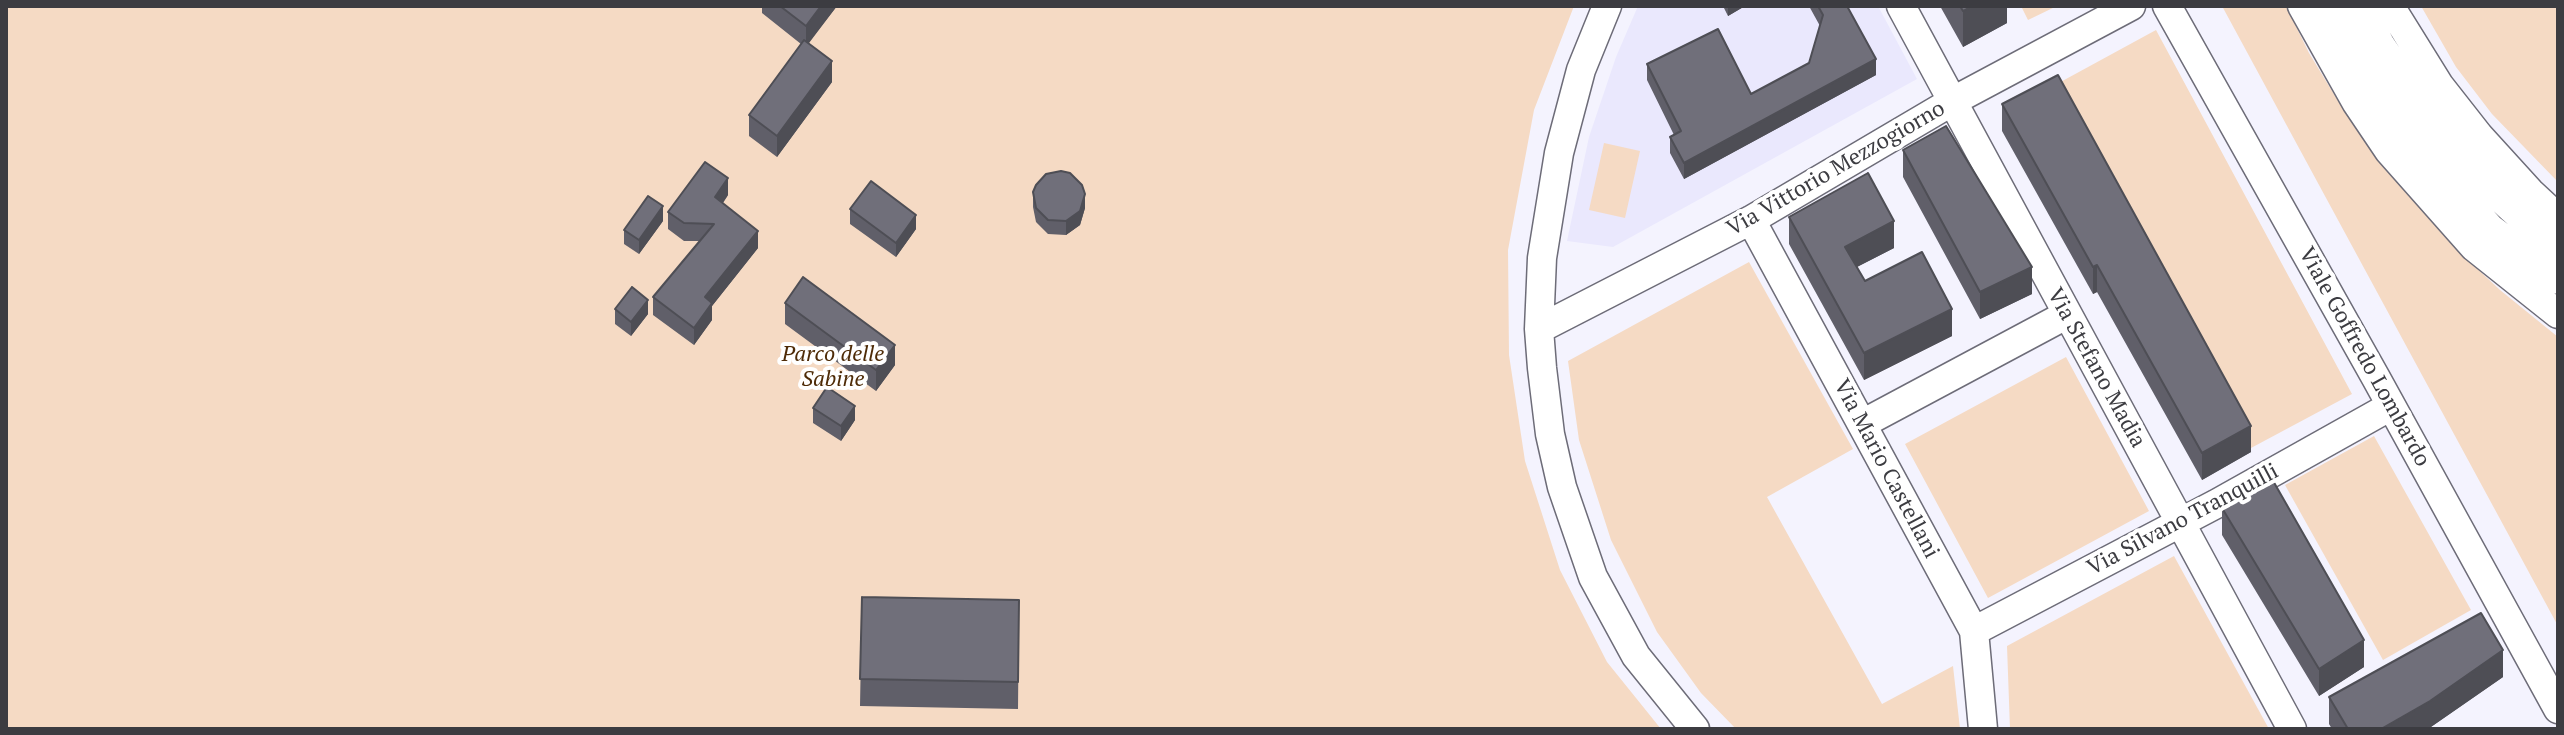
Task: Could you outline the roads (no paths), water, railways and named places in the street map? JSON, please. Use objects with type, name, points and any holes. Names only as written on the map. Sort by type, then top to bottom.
[{"type":"street","points":[[1607,6],[1581,70],[1559,153],[1544,241],[1539,329],[1542,368],[1553,448],[1571,517],[1593,577],[1636,656],[1695,729]]},
{"type":"street","name":"Via Stefano Madia","points":[[1901,6],[2292,729]]},
{"type":"street","name":"Via Vittorio Mezzogiorno","points":[[1539,329],[1751,220],[1953,101],[2131,6]]},
{"type":"street","name":"Viale Goffredo Lombardo","points":[[2167,6],[2558,709]]},
{"type":"street","points":[[2302,6],[2356,102],[2389,151],[2474,247],[2550,256]]},
{"type":"street","points":[[2330,6],[2369,76],[2417,144],[2490,228],[2550,256]]},
{"type":"street","points":[[2361,6],[2380,44],[2432,121],[2550,256]]},
{"type":"street","points":[[2390,6],[2439,85],[2479,136],[2530,192],[2550,256],[2558,314]]},
{"type":"street","name":"Via Mario Castellani","points":[[1751,220],[1974,631],[1983,729]]},
{"type":"street","points":[[1862,424],[2066,315]]},
{"type":"street","name":"Via Silvano Tranquilli","points":[[1974,631],[2180,523],[2391,406]]},
{"type":"park label","name":"Parco delle Sabine","points":[[833,368]]}]
